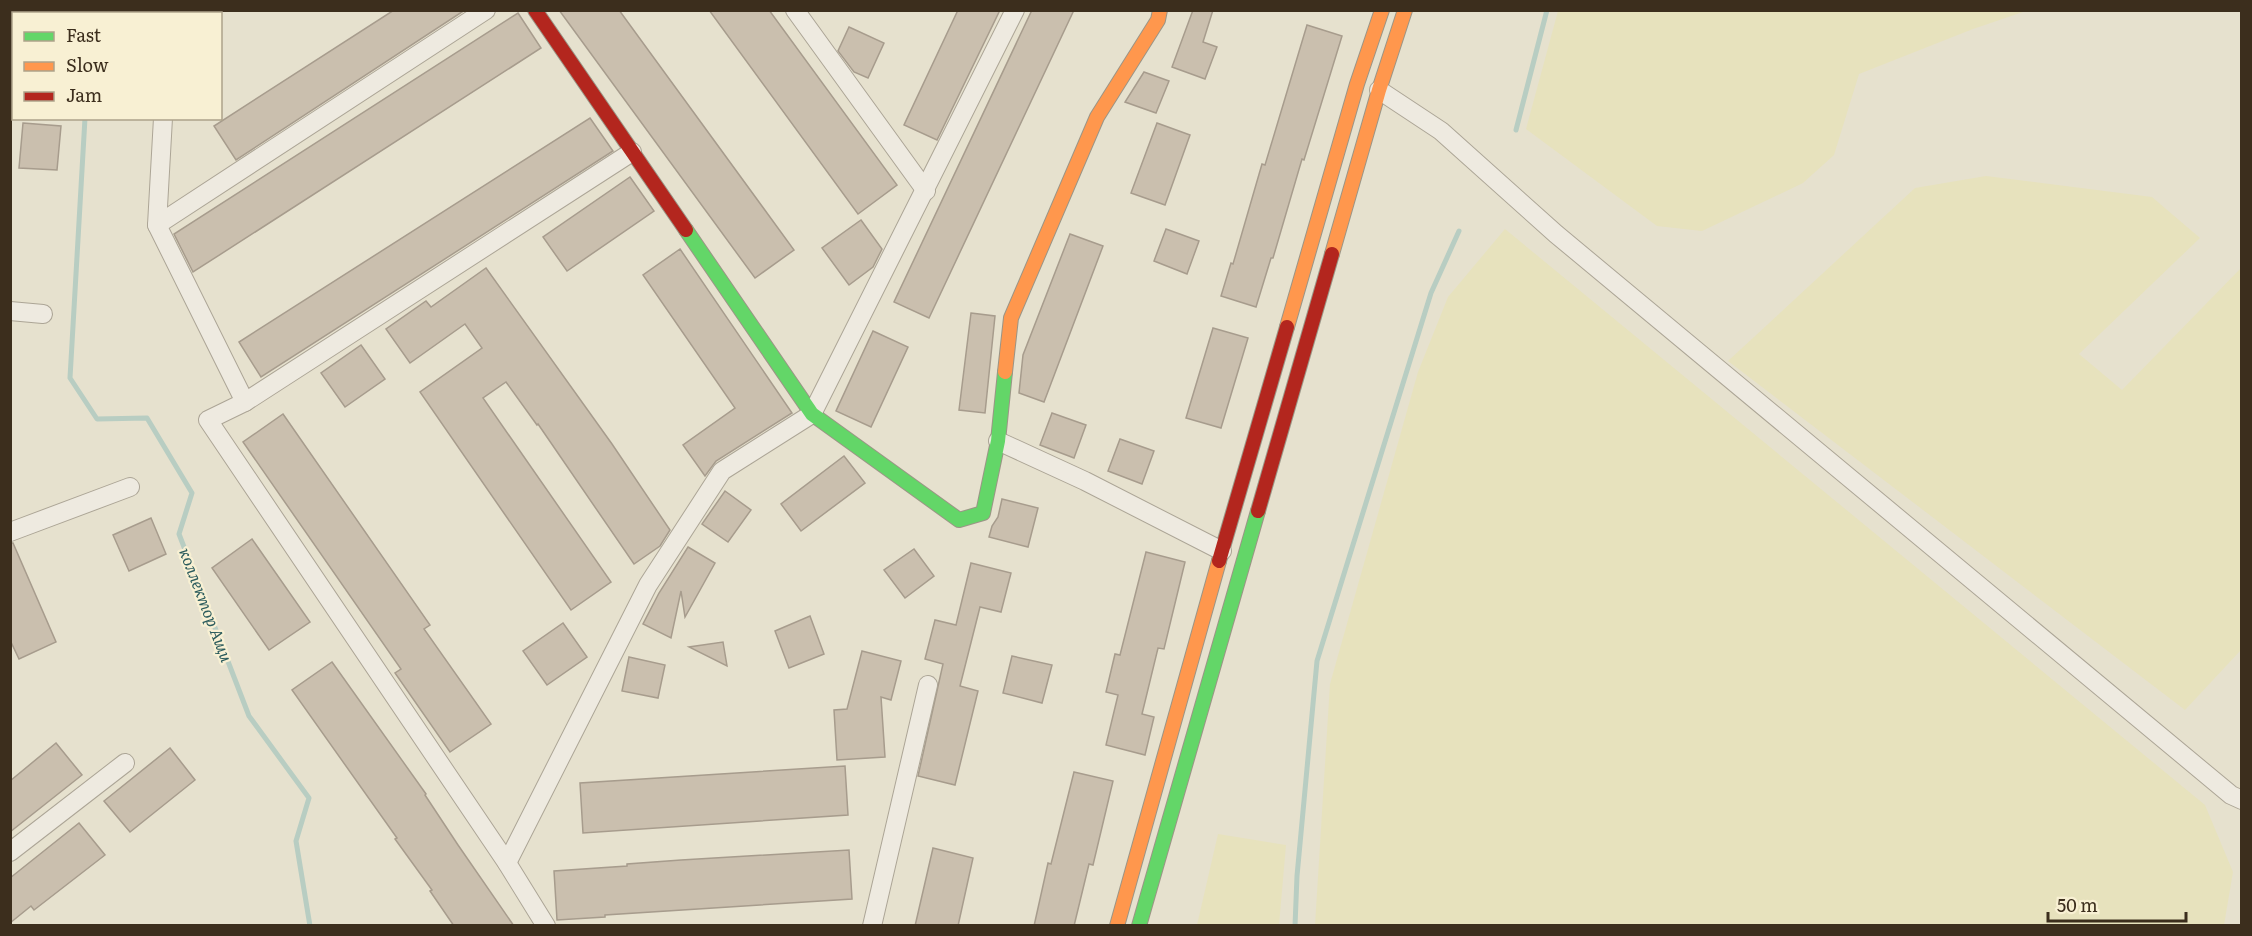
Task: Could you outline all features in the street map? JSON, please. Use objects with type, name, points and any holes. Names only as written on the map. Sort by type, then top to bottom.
[{"type":"main road","points":[[535,10],[812,414],[959,520],[982,513],[998,441],[1011,318],[1097,117],[1158,20],[1161,10]]},
{"type":"main road","points":[[1117,926],[1222,551],[1357,84],[1382,10]]},
{"type":"main road","points":[[1139,926],[1379,90],[1405,10]]},
{"type":"street","points":[[157,225],[486,10]]},
{"type":"street","points":[[795,10],[926,191]]},
{"type":"street","points":[[507,863],[648,585],[722,471],[812,414],[1015,10]]},
{"type":"street","points":[[1379,90],[1441,131],[1565,242],[2231,795],[2241,800]]},
{"type":"street","points":[[163,120],[157,225],[245,402]]},
{"type":"street","points":[[546,926],[507,863],[208,420],[245,402],[632,152]]},
{"type":"street","points":[[10,311],[43,314]]},
{"type":"street","points":[[998,441],[1085,481],[1222,551]]},
{"type":"street","points":[[10,532],[130,487]]},
{"type":"street","points":[[872,926],[928,685]]},
{"type":"street","points":[[10,852],[125,763]]},
{"type":"shaded area","points":[[1558,10],[2026,11],[1973,29],[1859,74],[1834,155],[1803,183],[1702,231],[1657,226],[1526,129]]},
{"type":"shaded area","points":[[1986,176],[2152,197],[2200,238],[2079,354],[2122,390],[2241,268],[2241,650],[2185,710],[1728,361],[1915,188]]},
{"type":"shaded area","points":[[1505,229],[2205,805],[2233,872],[2224,925],[1315,925],[1330,684],[1418,372],[1448,297]]},
{"type":"shaded area","points":[[1218,834],[1286,845],[1279,925],[1197,925]]},
{"type":"building","points":[[394,10],[465,10],[236,160],[214,126]]},
{"type":"building","points":[[559,10],[619,10],[794,250],[755,278]]},
{"type":"building","points":[[709,10],[769,10],[897,185],[858,214]]},
{"type":"building","points":[[958,10],[1000,10],[937,140],[904,125]]},
{"type":"building","points":[[1032,10],[1074,10],[929,318],[894,302]]},
{"type":"building","points":[[1193,10],[1213,10],[1203,42],[1217,47],[1205,79],[1172,67]]},
{"type":"building","points":[[518,13],[541,48],[193,272],[174,234]]},
{"type":"building","points":[[1307,25],[1342,36],[1256,307],[1221,296],[1231,263],[1233,264],[1262,164],[1265,165]]},
{"type":"building","points":[[849,27],[884,43],[868,78],[854,72],[838,51]]},
{"type":"building","points":[[1144,72],[1169,81],[1156,113],[1125,102]]},
{"type":"building","points":[[590,118],[613,151],[261,377],[239,342]]},
{"type":"building","points":[[23,123],[61,126],[57,170],[19,168]]},
{"type":"building","points":[[1157,123],[1190,135],[1165,205],[1131,193]]},
{"type":"building","points":[[630,177],[654,211],[567,271],[543,237]]},
{"type":"building","points":[[861,220],[882,249],[873,267],[849,285],[822,248]]},
{"type":"building","points":[[1166,229],[1199,241],[1187,274],[1154,261]]},
{"type":"building","points":[[1070,234],[1103,246],[1044,402],[1019,393],[1023,355]]},
{"type":"building","points":[[680,249],[792,413],[716,461],[705,476],[683,445],[735,408],[643,275]]},
{"type":"building","points":[[486,268],[612,444],[670,530],[660,546],[634,564],[538,424],[506,382],[483,398],[611,582],[571,610],[420,392],[482,348],[465,324],[410,363],[386,329],[426,301],[431,307]]},
{"type":"building","points":[[971,313],[995,316],[985,413],[959,410]]},
{"type":"building","points":[[1213,328],[1248,338],[1221,428],[1186,418]]},
{"type":"building","points":[[873,331],[908,347],[871,427],[836,411]]},
{"type":"building","points":[[361,345],[385,379],[345,407],[321,373]]},
{"type":"building","points":[[1052,413],[1086,425],[1074,458],[1040,445]]},
{"type":"building","points":[[283,414],[430,625],[424,629],[491,724],[450,752],[395,673],[401,669],[243,442]]},
{"type":"building","points":[[1120,439],[1154,451],[1142,484],[1108,471]]},
{"type":"building","points":[[844,456],[865,483],[801,531],[781,504]]},
{"type":"building","points":[[725,491],[751,510],[728,542],[702,524]]},
{"type":"building","points":[[1002,499],[1038,508],[1028,547],[989,537],[998,517]]},
{"type":"building","points":[[151,518],[166,554],[129,571],[113,535]]},
{"type":"building","points":[[252,539],[310,622],[269,650],[212,568]]},
{"type":"building","points":[[10,543],[13,543],[56,642],[19,659],[10,640]]},
{"type":"building","points":[[688,547],[715,563],[685,617],[681,591],[671,638],[643,624],[659,593]]},
{"type":"building","points":[[914,549],[934,576],[905,598],[884,570]]},
{"type":"building","points":[[1146,552],[1185,562],[1164,649],[1158,648],[1142,714],[1154,717],[1145,755],[1106,745],[1118,695],[1106,692],[1115,654],[1120,655]]},
{"type":"building","points":[[971,563],[1011,573],[1001,612],[980,607],[960,686],[978,691],[955,785],[918,776],[943,664],[925,659],[935,620],[956,625]]},
{"type":"building","points":[[810,616],[824,654],[789,668],[775,631]]},
{"type":"building","points":[[563,623],[587,657],[547,685],[523,651]]},
{"type":"building","points":[[723,642],[727,666],[689,647]]},
{"type":"building","points":[[862,651],[901,661],[891,700],[881,697],[885,757],[837,760],[834,710],[847,709]]},
{"type":"building","points":[[1012,656],[1052,665],[1042,703],[1003,693]]},
{"type":"building","points":[[629,657],[665,665],[658,698],[622,691]]},
{"type":"building","points":[[332,662],[426,794],[514,926],[454,926],[430,891],[432,890],[395,839],[397,838],[292,690]]},
{"type":"building","points":[[56,743],[82,775],[10,832],[10,781]]},
{"type":"building","points":[[170,748],[195,780],[130,832],[104,801]]},
{"type":"building","points":[[845,766],[848,815],[583,833],[580,783]]},
{"type":"building","points":[[1074,772],[1113,781],[1093,865],[1089,864],[1074,926],[1034,926],[1048,863],[1051,864]]},
{"type":"building","points":[[79,823],[105,855],[34,910],[31,906],[10,923],[10,878]]},
{"type":"building","points":[[933,848],[973,858],[958,926],[915,926]]},
{"type":"building","points":[[849,850],[852,899],[557,920],[554,871],[681,860]]},
{"type":"waterway","points":[[1516,130],[1547,10]]},
{"type":"waterway","name":"коллектор Ащи","points":[[85,120],[70,378],[97,419],[147,418],[192,493],[179,534],[249,716],[309,798],[296,841],[310,926]]},
{"type":"waterway","points":[[1295,926],[1297,876],[1317,661],[1431,293],[1459,231]]},
{"type":"traffic: fast","points":[[686,230],[812,414],[959,520],[983,513],[998,441],[1005,372]]},
{"type":"traffic: fast","points":[[1139,926],[1258,511]]},
{"type":"traffic: slow","points":[[1005,372],[1011,318],[1097,117],[1158,20],[1160,10]]},
{"type":"traffic: slow","points":[[1287,327],[1357,84],[1382,10]]},
{"type":"traffic: slow","points":[[1332,254],[1379,90],[1405,10]]},
{"type":"traffic: slow","points":[[1117,926],[1219,561]]},
{"type":"traffic: jam","points":[[535,10],[686,230]]},
{"type":"traffic: jam","points":[[1258,511],[1332,254]]},
{"type":"traffic: jam","points":[[1219,561],[1287,327]]}]
